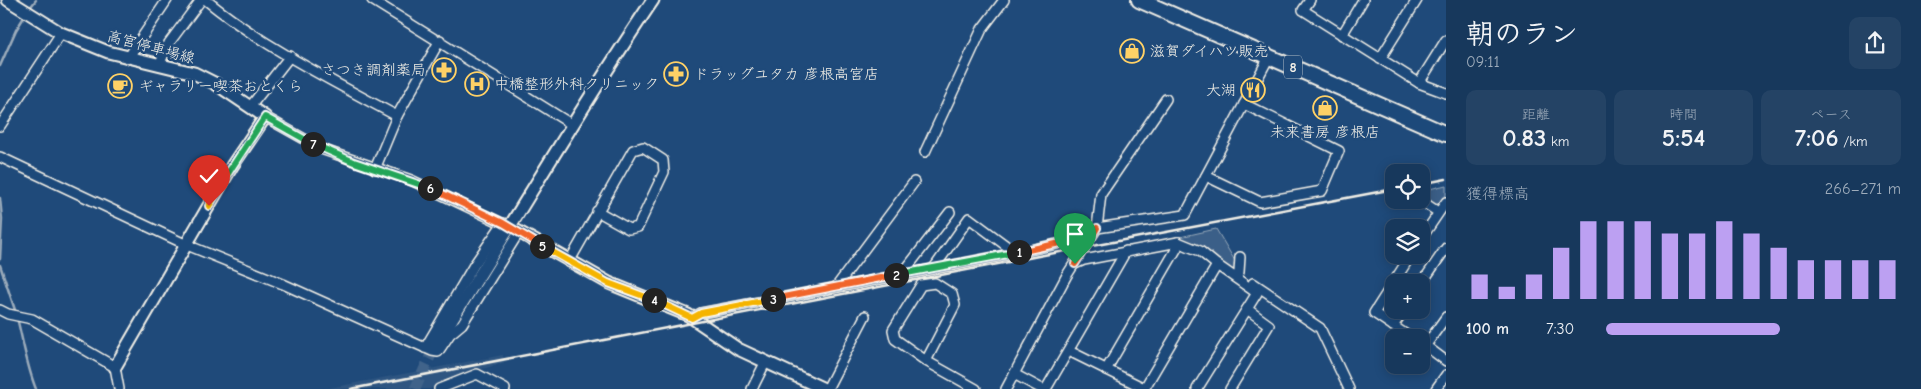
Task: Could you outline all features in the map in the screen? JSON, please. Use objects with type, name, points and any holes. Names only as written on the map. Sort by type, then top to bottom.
[{"type":"highway","name":"8","points":[[1139,0],[1446,134]]},
{"type":"main road","name":"高宮停車場線","points":[[8,0],[61,33],[108,52],[194,73],[216,84],[265,117]]},
{"type":"main road","points":[[436,344],[511,228],[571,124],[653,0]]},
{"type":"main road","points":[[115,368],[232,166],[265,117]]},
{"type":"main road","points":[[511,228],[608,283],[662,303],[692,318],[738,349],[825,389]]},
{"type":"street","points":[[128,58],[167,0]]},
{"type":"street","points":[[159,65],[169,43],[200,0]]},
{"type":"street","points":[[206,0],[229,19],[310,70],[397,116]]},
{"type":"street","points":[[925,152],[982,29],[1004,0]]},
{"type":"street","points":[[1310,0],[1303,10],[1419,83],[1446,93]]},
{"type":"street","points":[[1342,34],[1363,0]]},
{"type":"street","points":[[1380,59],[1417,0]]},
{"type":"street","points":[[378,1],[571,124]]},
{"type":"street","points":[[0,126],[61,33]]},
{"type":"street","points":[[375,169],[397,116],[440,40]]},
{"type":"street","points":[[1419,83],[1446,40]]},
{"type":"street","points":[[250,107],[290,56]]},
{"type":"street","points":[[692,318],[701,313],[1016,253],[1088,237],[1097,228],[1185,215],[1269,57]]},
{"type":"street","points":[[1006,389],[1011,375],[1014,374],[1066,275],[1097,228],[1101,194],[1166,100]]},
{"type":"street","points":[[1206,176],[1260,202],[1322,191],[1339,151],[1244,104]]},
{"type":"street","points":[[265,117],[324,150],[438,191],[511,228]]},
{"type":"street","points":[[569,262],[597,211],[633,150],[643,147],[663,160],[664,172],[638,226],[629,229],[597,211]]},
{"type":"street","points":[[0,156],[187,245],[283,284],[425,348],[438,352],[450,334],[462,324],[511,228]]},
{"type":"street","points":[[836,287],[914,182]]},
{"type":"street","points":[[1430,225],[1446,202]]},
{"type":"street","points":[[1430,207],[1438,212]]},
{"type":"street","points":[[903,274],[950,212]]},
{"type":"street","points":[[934,268],[969,218],[1016,253]]},
{"type":"street","points":[[425,348],[474,265],[511,228]]},
{"type":"street","points":[[1075,264],[1084,260],[1126,251],[1178,242],[1200,251],[1217,264],[1320,328],[1349,389]]},
{"type":"street","points":[[1106,370],[1177,248],[1178,242]]},
{"type":"street","points":[[1428,274],[1446,248]]},
{"type":"street","points":[[1046,389],[1126,251]]},
{"type":"street","points":[[1237,275],[1240,257]]},
{"type":"street","points":[[1069,351],[1144,389],[1217,264]]},
{"type":"street","points":[[1398,329],[1374,313],[1405,264]]},
{"type":"street","points":[[1197,389],[1257,293],[1237,275]]},
{"type":"street","points":[[926,361],[955,305],[952,294],[935,283],[921,285],[893,330],[895,339],[926,361],[976,389]]},
{"type":"street","points":[[1230,389],[1269,325],[1247,309]]},
{"type":"street","points":[[0,310],[8,314],[32,319],[115,368],[119,389]]},
{"type":"street","points":[[825,389],[865,316]]},
{"type":"street","points":[[1430,336],[1446,317]]},
{"type":"street","points":[[1393,326],[1398,319]]},
{"type":"street","points":[[1430,349],[1446,361]]},
{"type":"street","points":[[752,389],[765,363]]},
{"type":"street","points":[[439,389],[477,374],[506,389]]},
{"type":"street","points":[[1014,374],[1042,389]]},
{"type":"street","points":[[1438,388],[1446,376]]},
{"type":"shaded area","points":[[1446,185],[1446,195],[1441,203],[1433,205],[1430,203],[1430,189]]},
{"type":"shaded area","points":[[1216,229],[1235,261],[1234,272],[1202,248],[1180,237]]},
{"type":"shaded area","points":[[503,355],[504,363],[482,369],[430,389],[324,389]]},
{"type":"waterway","points":[[29,9],[36,0]]},
{"type":"waterway","points":[[0,66],[16,30],[26,14]]},
{"type":"waterway","points":[[0,198],[2,219],[0,259]]},
{"type":"waterway","points":[[0,265],[16,313]]},
{"type":"waterway","points":[[17,318],[36,389]]},
{"type":"tunnel","points":[[415,389],[436,344]]},
{"type":"railway","points":[[1430,182],[1446,179]]},
{"type":"railway","points":[[351,389],[1385,191]]},
{"type":"place","name":"滋賀ダイハツ販売","points":[[1132,51]]},
{"type":"place","name":"さつき調剤薬局","points":[[444,70]]},
{"type":"place","name":"ドラッグユタカ 彦根高宮店","points":[[676,74]]},
{"type":"place","name":"中橋整形外科クリニック","points":[[477,84]]},
{"type":"place","name":"ギャラリー喫茶おとくら","points":[[120,86]]},
{"type":"place","name":"大湖","points":[[1253,90]]},
{"type":"place","name":"未来書房 彦根店","points":[[1325,108]]},
{"type":"route","points":[[209,206],[232,166],[265,117],[324,150],[438,191],[503,223],[608,283],[662,303],[692,318],[701,313],[1016,253],[1088,237],[1097,228],[1075,264]]}]
